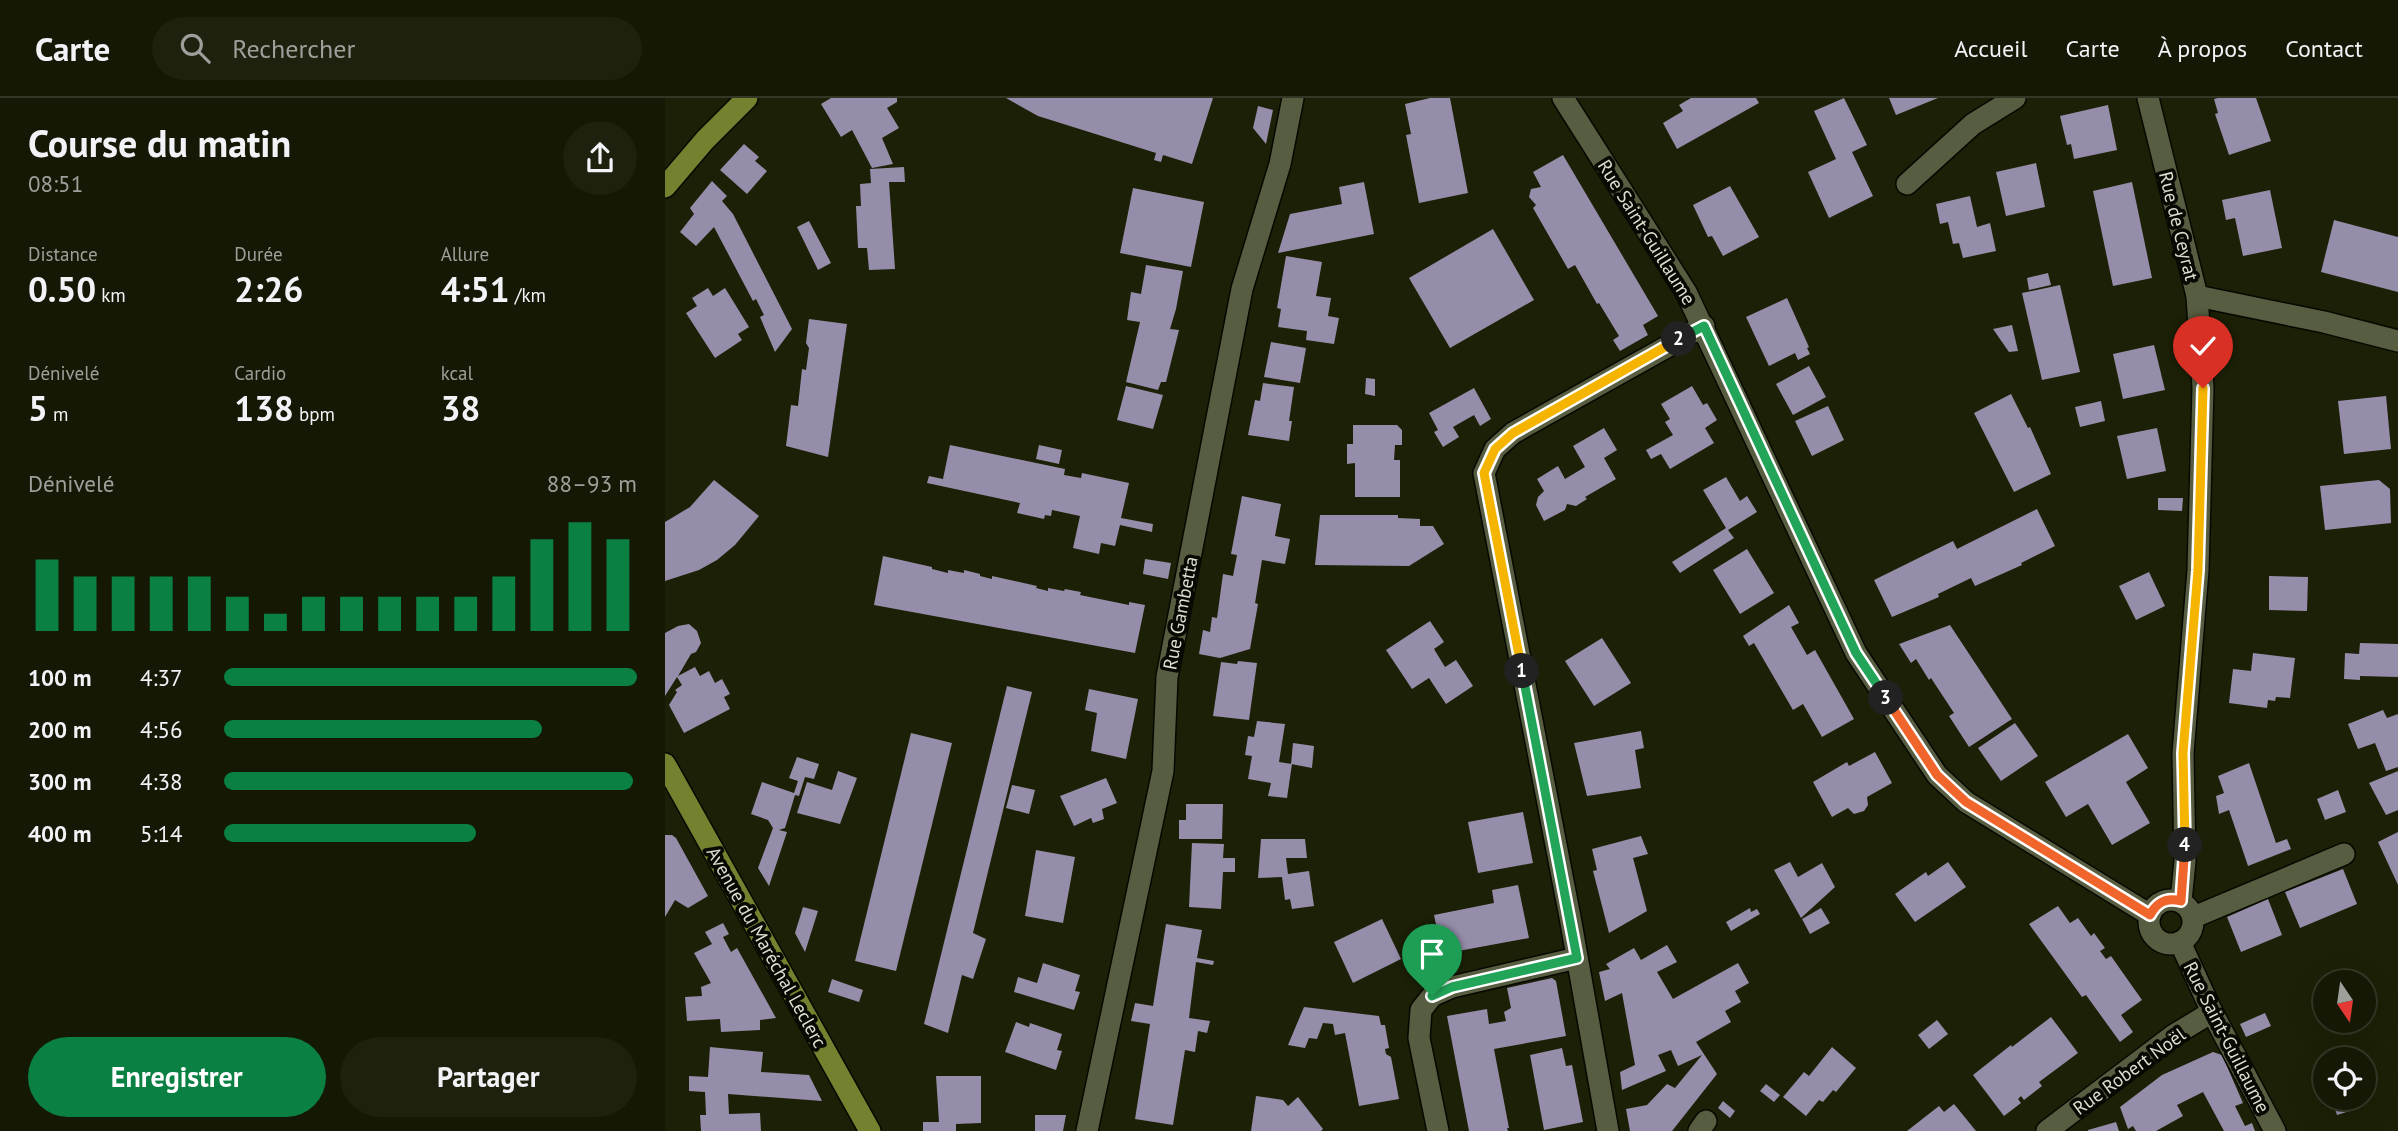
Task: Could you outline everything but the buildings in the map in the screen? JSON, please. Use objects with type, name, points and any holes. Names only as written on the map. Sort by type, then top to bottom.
[{"type":"main road","points":[[665,187],[705,140],[747,98]]},
{"type":"main road","name":"Avenue du Maréchal Leclerc","points":[[665,764],[870,1131]]},
{"type":"street","name":"Rue Gambetta","points":[[1087,1131],[1163,771],[1167,677],[1242,289],[1280,164],[1293,98]]},
{"type":"street","name":"Rue Saint-Guillaume","points":[[1563,98],[1686,292],[1856,653],[1937,775],[1966,802],[2150,915]]},
{"type":"street","points":[[1907,184],[1973,124],[2015,98]]},
{"type":"street","name":"Rue de Ceyrat","points":[[2148,98],[2197,296],[2203,388],[2198,570],[2183,753],[2187,909]]},
{"type":"street","points":[[2197,296],[2324,322],[2398,341]]},
{"type":"street","points":[[1608,1131],[1484,473],[1495,449],[1513,433],[1704,326]]},
{"type":"street","points":[[2187,909],[2192,932],[2180,942],[2166,944],[2159,941],[2150,929],[2150,915],[2159,903],[2166,900],[2187,909],[2344,854]]},
{"type":"street","name":"Rue Saint-Guillaume","points":[[2180,942],[2212,1012],[2274,1131]]},
{"type":"street","points":[[1438,1131],[1419,1038],[1421,1010],[1426,1003],[1432,996],[1452,987],[1577,958]]},
{"type":"street","name":"Rue Robert Noël","points":[[2047,1131],[2174,1035],[2212,1012]]},
{"type":"route","points":[[1432,996],[1452,987],[1577,958],[1484,473],[1495,449],[1513,433],[1704,326],[1856,653],[1937,775],[1966,802],[2150,915],[2159,903],[2166,900],[2181,901],[2185,861],[2183,753],[2198,570],[2203,388]]}]
